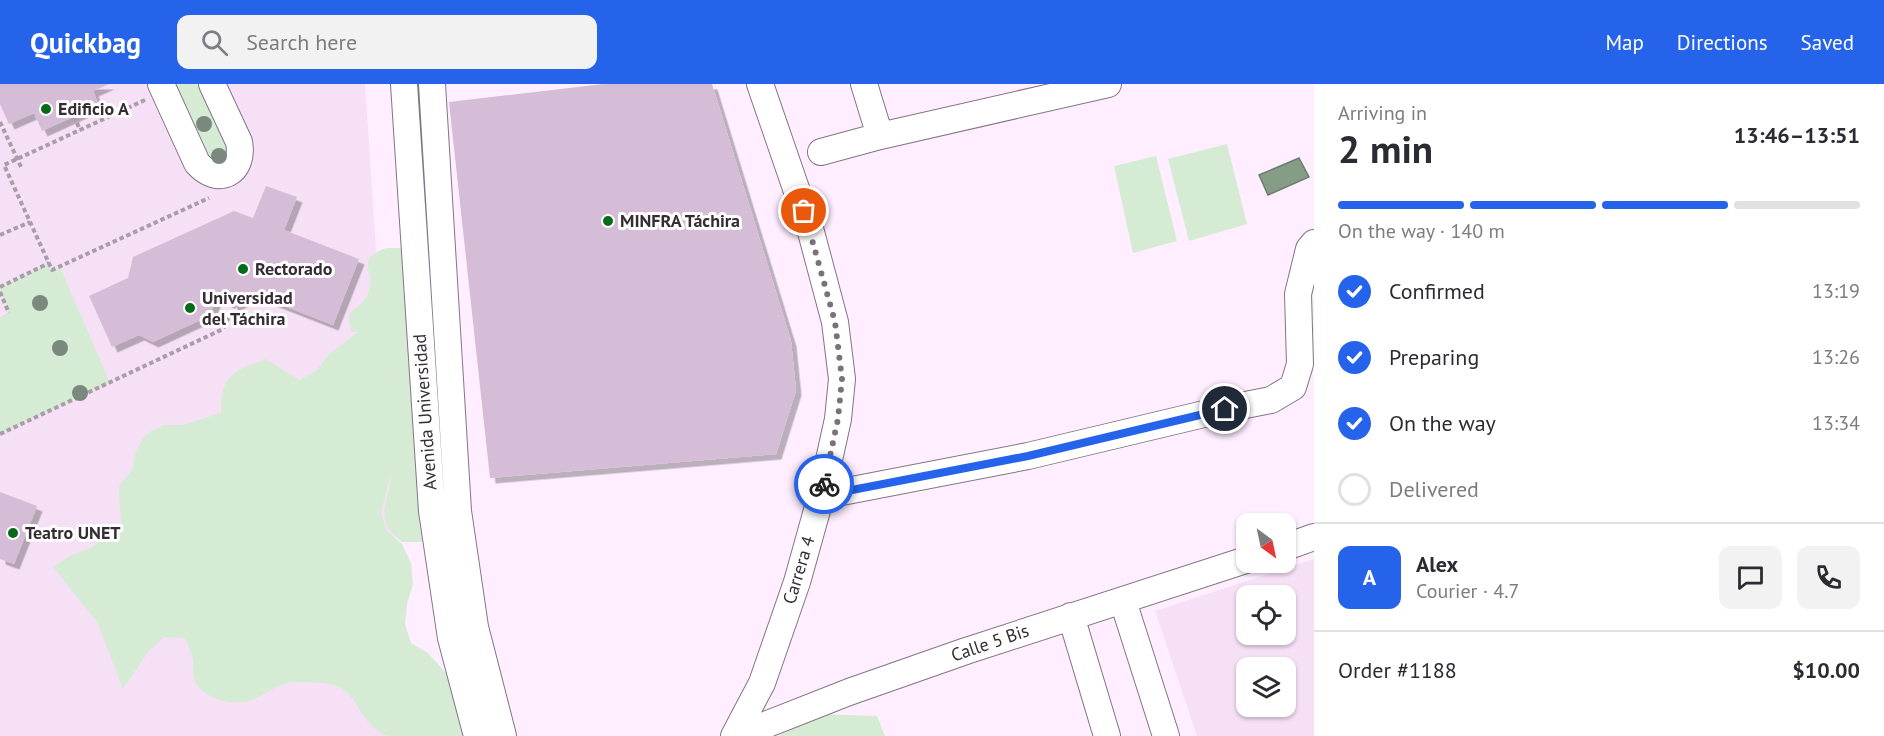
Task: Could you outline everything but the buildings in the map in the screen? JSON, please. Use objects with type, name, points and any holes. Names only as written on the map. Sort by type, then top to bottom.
[{"type":"street","points":[[154,92],[197,163],[204,170],[219,176],[228,174],[236,167],[241,151],[212,84]]},
{"type":"street","name":"Avenida Universidad","points":[[404,84],[432,511],[451,638],[477,736]]},
{"type":"street","name":"Avenida Universidad","points":[[432,84],[458,511],[475,627],[503,736]]},
{"type":"street","name":"Carrera 4","points":[[735,736],[762,682],[797,582],[821,496],[838,419],[842,379],[835,322],[811,232],[759,84]]},
{"type":"street","points":[[864,84],[880,136]]},
{"type":"street","points":[[821,152],[880,136],[1108,84]]},
{"type":"street","points":[[821,496],[1028,456],[1271,400],[1293,387],[1300,364],[1298,294],[1310,249],[1314,243]]},
{"type":"street","points":[[1296,543],[1314,537]]},
{"type":"street","name":"Calle 5 Bis","points":[[735,736],[849,692],[1071,616],[1236,563]]},
{"type":"street","points":[[1123,601],[1166,736]]},
{"type":"street","points":[[1071,616],[1107,736]]},
{"type":"path","points":[[154,92],[4,165],[52,270],[209,198]]},
{"type":"path","points":[[74,116],[80,130]]},
{"type":"path","points":[[0,122],[22,169]]},
{"type":"path","points":[[0,235],[30,222]]},
{"type":"path","points":[[0,287],[49,264]]},
{"type":"path","points":[[0,292],[9,313]]},
{"type":"path","points":[[0,434],[223,329],[235,304]]},
{"type":"shaded area","name":"Universidad del Táchira","points":[[0,84],[365,84],[395,531],[407,649],[435,736],[0,736]]},
{"type":"shaded area","points":[[164,84],[209,84],[238,151],[211,170]]},
{"type":"shaded area","points":[[1227,144],[1247,224],[1189,241],[1168,159]]},
{"type":"shaded area","points":[[1156,156],[1177,241],[1133,253],[1114,166]]},
{"type":"shaded area","points":[[1299,158],[1309,177],[1268,195],[1259,175]]},
{"type":"shaded area","points":[[386,248],[401,248],[427,537],[421,542],[402,542],[387,525],[384,510],[391,473],[381,513],[387,531],[402,544],[411,563],[413,584],[407,604],[405,624],[411,643],[428,653],[454,682],[472,736],[389,736],[372,726],[345,691],[327,684],[287,683],[249,701],[234,702],[217,699],[197,685],[193,676],[190,649],[185,638],[164,637],[148,652],[123,689],[97,622],[53,567],[71,555],[89,549],[121,527],[119,486],[132,470],[136,451],[146,434],[163,425],[183,425],[221,413],[223,390],[231,377],[266,359],[299,380],[316,371],[328,355],[358,332],[352,332],[349,324],[350,314],[368,294],[370,279],[368,262],[376,253]]},
{"type":"shaded area","points":[[49,263],[52,270],[60,267],[110,383],[0,434],[0,317],[9,313],[0,287]]},
{"type":"shaded area","points":[[1314,559],[1314,736],[1197,736],[1155,611],[1271,573],[1296,573],[1296,565]]},
{"type":"shaded area","points":[[816,714],[877,716],[885,736],[779,736]]},
{"type":"way so far","points":[[804,211],[835,322],[842,379],[838,419],[824,484]]},
{"type":"place","name":"Edificio A","points":[[46,109]]},
{"type":"place","name":"MINFRA Táchira","points":[[608,221]]},
{"type":"place","name":"Rectorado","points":[[243,269]]},
{"type":"place","name":"Universidad del Táchira","points":[[190,308]]},
{"type":"place","name":"Teatro UNET","points":[[13,533]]},
{"type":"route","points":[[824,484],[821,496],[1028,456],[1225,409]]}]
